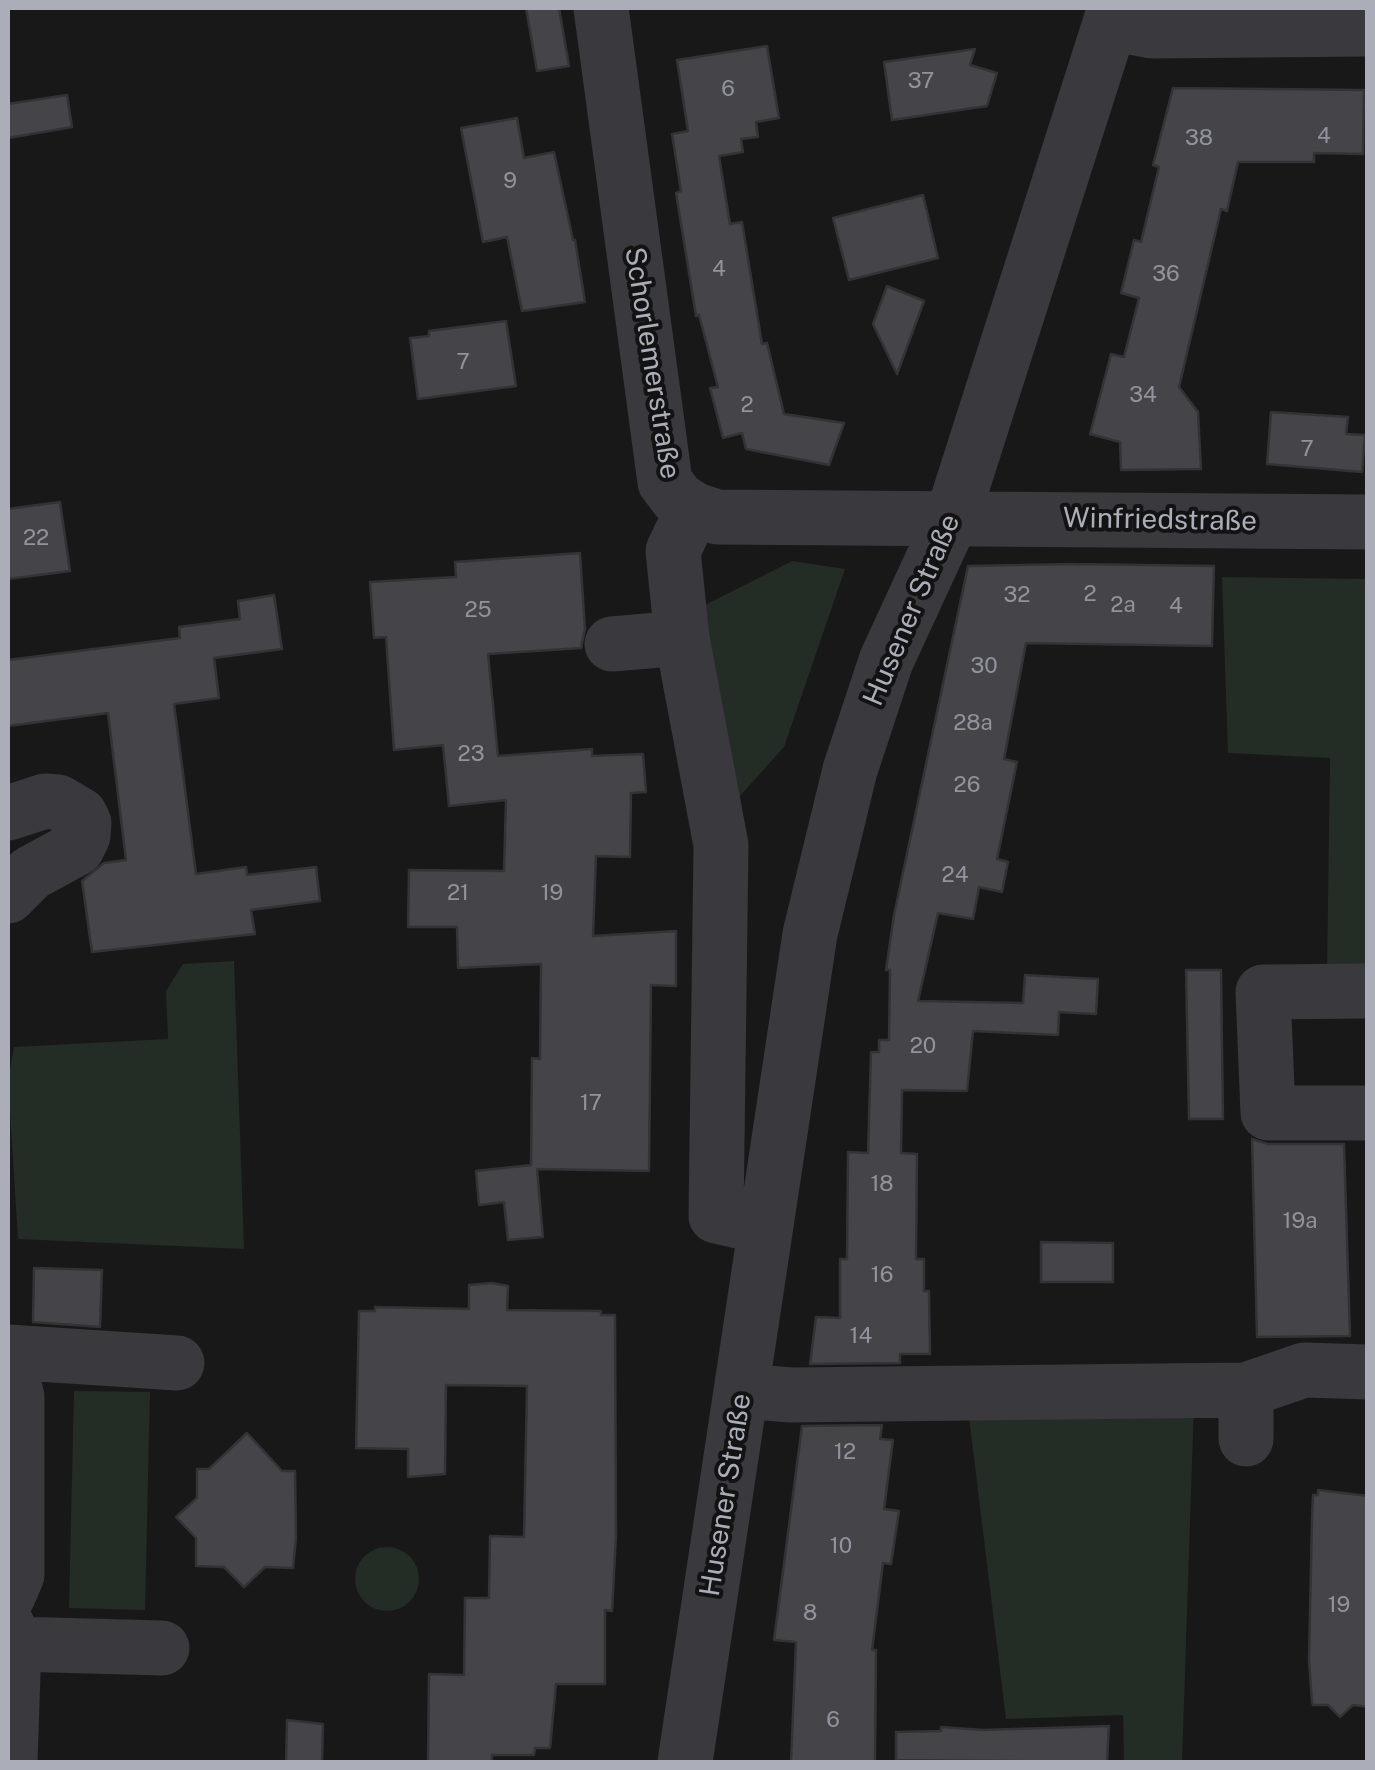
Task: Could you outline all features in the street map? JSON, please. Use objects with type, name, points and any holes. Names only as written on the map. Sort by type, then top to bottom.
[{"type":"street","name":"Schorlemerstraße","points":[[601,8],[665,482],[678,499],[717,518],[952,518]]},
{"type":"street","points":[[1112,16],[1152,31],[1368,29]]},
{"type":"street","name":"Husener Straße","points":[[685,1762],[810,934],[850,770],[886,661],[952,518],[1112,16]]},
{"type":"street","points":[[693,509],[673,551],[682,638],[722,845],[716,1216],[766,1227]]},
{"type":"street","name":"Winfriedstraße","points":[[952,518],[1368,522]]},
{"type":"street","points":[[612,644],[682,638]]},
{"type":"street","points":[[8,813],[58,802],[80,815],[84,823],[77,848],[32,874],[8,896]]},
{"type":"street","points":[[1368,991],[1262,992],[1268,1113],[1368,1113]]},
{"type":"street","points":[[10,1762],[10,1622],[17,1575],[17,1396],[8,1354],[178,1363]]},
{"type":"street","points":[[742,1391],[1246,1414],[1304,1370],[1368,1372]]},
{"type":"street","points":[[10,1622],[162,1648]]},
{"type":"shaded area","points":[[792,561],[845,569],[784,747],[730,807],[705,605]]},
{"type":"shaded area","points":[[1222,577],[1367,579],[1367,974],[1327,975],[1330,758],[1228,753]]},
{"type":"shaded area","points":[[234,961],[244,1249],[18,1239],[8,1080],[14,1047],[168,1039],[166,991],[183,964]]},
{"type":"shaded area","points":[[74,1391],[150,1392],[145,1610],[69,1608]]},
{"type":"shaded area","points":[[967,1401],[1194,1402],[1182,1762],[1124,1762],[1123,1715],[1006,1719]]},
{"type":"shaded area","points":[[387,1547],[409,1557],[419,1579],[409,1601],[387,1611],[365,1601],[355,1579],[365,1557]]},
{"type":"building","points":[[526,8],[559,8],[569,66],[537,71]]},
{"type":"building","points":[[767,46],[779,118],[756,122],[758,137],[741,139],[743,152],[719,156],[730,224],[742,222],[762,344],[767,343],[784,414],[844,423],[829,465],[746,449],[742,433],[723,438],[710,388],[718,387],[699,315],[696,316],[676,193],[681,191],[672,134],[688,131],[677,60]]},
{"type":"building","points":[[975,49],[970,65],[997,73],[987,106],[892,120],[884,62]]},
{"type":"building","points":[[1173,88],[1364,90],[1363,154],[1314,153],[1314,162],[1238,162],[1227,211],[1221,209],[1179,387],[1198,412],[1201,469],[1121,470],[1120,442],[1090,434],[1111,354],[1124,357],[1139,298],[1121,293],[1134,240],[1141,242],[1159,167],[1153,165]]},
{"type":"building","points":[[67,95],[72,127],[8,138],[8,104]]},
{"type":"building","points":[[517,118],[524,158],[554,152],[585,302],[522,311],[507,237],[483,242],[461,128]]},
{"type":"building","points":[[923,195],[938,258],[849,280],[833,218]]},
{"type":"building","points":[[887,286],[924,301],[897,374],[873,324]]},
{"type":"building","points":[[506,321],[516,386],[418,399],[410,338],[429,336],[429,331]]},
{"type":"building","points":[[1271,412],[1348,417],[1346,434],[1365,435],[1362,472],[1267,464]]},
{"type":"building","points":[[60,502],[70,571],[8,579],[8,509]]},
{"type":"building","points":[[580,553],[585,629],[581,648],[488,654],[498,756],[592,749],[592,756],[643,754],[646,792],[631,793],[630,857],[596,856],[593,936],[676,931],[676,986],[651,985],[649,1171],[537,1169],[543,1237],[508,1240],[504,1202],[479,1205],[476,1171],[531,1165],[532,1058],[540,1059],[541,964],[458,968],[457,927],[408,927],[409,870],[504,871],[506,800],[449,806],[443,745],[394,750],[386,637],[374,638],[370,582],[456,577],[455,562]]},
{"type":"building","points":[[968,566],[1214,566],[1212,646],[1026,643],[1004,759],[1017,762],[997,859],[1008,862],[1002,892],[979,887],[973,919],[938,913],[918,1001],[1023,1003],[1025,975],[1098,979],[1096,1014],[1059,1012],[1058,1035],[973,1031],[967,1091],[902,1090],[901,1153],[917,1154],[916,1259],[924,1259],[924,1291],[929,1291],[930,1354],[900,1354],[900,1363],[810,1364],[816,1317],[840,1318],[840,1259],[847,1259],[848,1152],[868,1153],[871,1052],[879,1052],[879,1040],[889,1040],[890,970],[886,970],[894,915]]},
{"type":"building","points":[[274,595],[282,649],[214,658],[219,698],[174,704],[196,874],[246,867],[247,875],[316,867],[320,901],[251,910],[255,934],[92,952],[82,881],[104,863],[126,860],[108,713],[8,726],[8,660],[180,638],[179,627],[240,619],[238,601]]},
{"type":"building","points":[[1186,970],[1221,970],[1223,1119],[1189,1119]]},
{"type":"building","points":[[1252,1139],[1268,1144],[1344,1144],[1350,1336],[1257,1337]]},
{"type":"building","points":[[1041,1242],[1113,1243],[1113,1282],[1041,1282]]},
{"type":"building","points":[[34,1268],[102,1270],[100,1327],[33,1322]]},
{"type":"building","points":[[469,1285],[508,1286],[507,1310],[601,1311],[601,1315],[615,1315],[616,1536],[612,1611],[605,1610],[605,1684],[556,1684],[550,1748],[535,1748],[534,1755],[492,1755],[492,1762],[428,1762],[429,1674],[464,1675],[465,1598],[489,1598],[490,1536],[524,1537],[527,1386],[446,1385],[445,1474],[408,1477],[408,1449],[356,1448],[359,1311],[375,1311],[375,1307],[469,1309]]},
{"type":"building","points":[[882,1425],[880,1439],[893,1440],[884,1509],[899,1511],[891,1564],[883,1563],[872,1650],[876,1650],[875,1762],[791,1762],[796,1642],[774,1640],[802,1426]]},
{"type":"building","points":[[247,1433],[282,1471],[295,1471],[296,1537],[293,1568],[265,1567],[244,1587],[224,1567],[196,1566],[196,1538],[176,1517],[197,1498],[197,1469],[209,1469]]},
{"type":"building","points":[[1318,1490],[1368,1496],[1368,1707],[1353,1705],[1340,1717],[1328,1705],[1312,1702],[1312,1519],[1313,1495],[1318,1495]]},
{"type":"building","points":[[287,1720],[323,1724],[322,1762],[286,1762]]},
{"type":"building","points":[[1109,1726],[1107,1762],[896,1760],[896,1732],[941,1731],[941,1727],[983,1730]]}]
